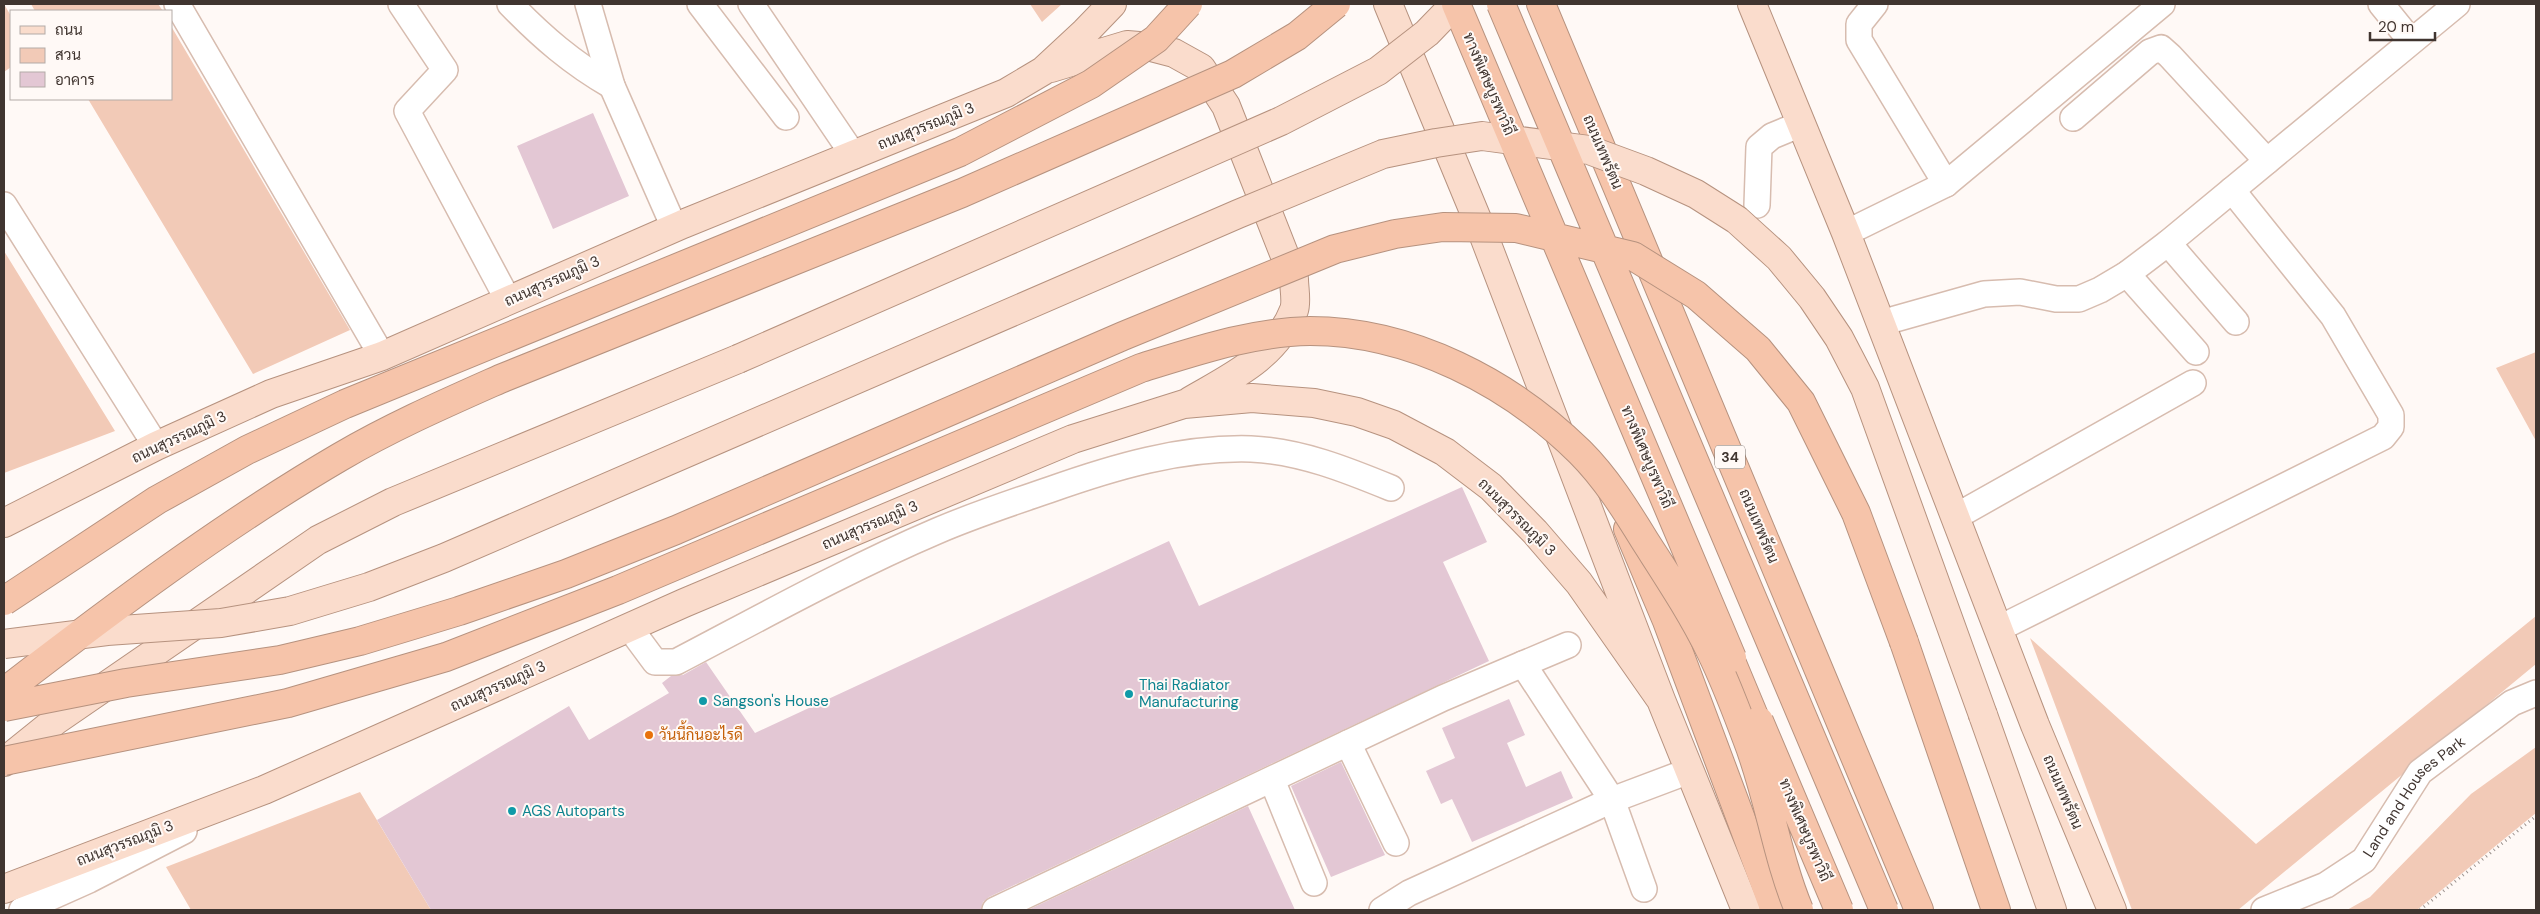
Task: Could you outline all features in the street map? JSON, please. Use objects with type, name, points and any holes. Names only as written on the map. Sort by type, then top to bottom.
[{"type":"highway","points":[[4,601],[157,500],[256,446],[345,404],[960,152],[1029,118],[1090,84],[1156,38],[1188,4]]},
{"type":"highway","points":[[4,692],[79,635],[250,513],[341,457],[425,412],[509,375],[962,193],[1233,74],[1298,36],[1336,4]]},
{"type":"highway","points":[[1456,4],[1835,910]]},
{"type":"highway","name":"ทางพิเศษบูรพาวิถี","points":[[1456,4],[1839,910]]},
{"type":"highway","points":[[1501,4],[1884,910]]},
{"type":"highway","name":"ถนนเทพรัตน","points":[[1541,4],[1919,910]]},
{"type":"highway","points":[[4,707],[126,683],[280,660],[360,641],[459,611],[566,574],[676,530],[1123,336],[1335,249],[1395,234],[1443,227],[1516,228],[1633,256],[1696,295],[1758,349],[1801,402],[1856,513],[1904,642],[1996,910]]},
{"type":"highway","points":[[4,761],[288,703],[446,657],[618,590],[1141,368],[1228,342],[1272,334],[1310,332],[1353,334],[1392,342],[1428,354],[1505,392],[1540,417],[1581,453],[1607,483],[1676,590],[1722,676],[1758,768],[1784,872],[1799,910]]},
{"type":"highway","points":[[1607,483],[1667,621],[1776,910]]},
{"type":"main road","name":"ถนนสุวรรณภูมิ 3","points":[[5,522],[156,446],[272,394],[382,356],[674,227],[854,156],[1006,93],[1043,71],[1112,4]]},
{"type":"main road","points":[[1388,4],[1482,231],[1661,700],[1746,910]]},
{"type":"main road","points":[[4,761],[55,721],[318,540],[393,502],[738,359],[1298,113],[1378,71],[1428,33],[1456,4]]},
{"type":"main road","name":"ถนนเทพรัตน","points":[[1752,4],[1846,233],[2034,725],[2112,910]]},
{"type":"main road","points":[[1043,71],[1128,45],[1151,47],[1174,54],[1201,68],[1226,106],[1294,279],[1295,309],[1273,347],[1249,367],[1184,404]]},
{"type":"main road","points":[[4,644],[107,631],[221,623],[290,612],[369,588],[444,558],[1238,214],[1383,154],[1436,142],[1482,136],[1589,150],[1646,171],[1696,194],[1737,220],[1778,258],[1812,298],[1839,338],[1865,388],[2052,910]]},
{"type":"main road","name":"ถนนสุวรรณภูมิ 3","points":[[4,889],[264,790],[630,627],[1073,439],[1184,404],[1252,398],[1314,403],[1356,412],[1394,425],[1445,452],[1491,487],[1535,532],[1579,583],[1661,700]]},
{"type":"street","points":[[177,4],[382,356]]},
{"type":"street","points":[[401,4],[445,70],[407,111],[508,300]]},
{"type":"street","points":[[510,4],[542,37],[588,72],[612,86]]},
{"type":"street","points":[[588,4],[612,86],[674,227]]},
{"type":"street","points":[[700,4],[786,117]]},
{"type":"street","points":[[751,4],[854,156]]},
{"type":"street","points":[[1874,4],[1859,24],[1859,40],[1946,184]]},
{"type":"street","points":[[2381,4],[2411,41]]},
{"type":"street","points":[[1881,323],[1984,294],[2020,292],[2056,299],[2079,299],[2100,290],[2127,274],[2168,243],[2457,4]]},
{"type":"street","points":[[1846,233],[1946,184],[2150,7]]},
{"type":"street","points":[[2073,118],[2150,52],[2161,48],[2267,161]]},
{"type":"street","points":[[1757,205],[1759,147],[1772,136],[1801,124]]},
{"type":"street","points":[[1998,629],[2383,437],[2391,427],[2391,415],[2333,316],[2232,190]]},
{"type":"street","points":[[4,205],[156,446]]},
{"type":"street","points":[[2168,243],[2236,322]]},
{"type":"street","points":[[2127,274],[2196,352]]},
{"type":"street","points":[[1955,516],[2193,383]]},
{"type":"street","points":[[630,627],[655,662],[676,662],[807,593],[937,530],[986,511],[1130,463],[1220,449],[1253,450],[1334,465],[1391,488]]},
{"type":"street","points":[[995,910],[1443,698],[1568,645]]},
{"type":"street","points":[[1523,664],[1612,800],[1644,889]]},
{"type":"street","name":"Land and Houses Park","points":[[2264,910],[2326,885],[2364,860],[2420,772],[2512,703],[2536,693]]},
{"type":"street","points":[[1348,743],[1396,843]]},
{"type":"street","points":[[1382,910],[1409,893],[1612,800],[1689,771]]},
{"type":"street","points":[[1272,780],[1314,883]]},
{"type":"street","points":[[22,910],[58,903],[89,880],[264,790]]},
{"type":"path","points":[[2420,910],[2536,816]]},
{"type":"green space","points":[[4,4],[10,14],[10,68],[4,72]]},
{"type":"green space","points":[[31,4],[158,4],[162,10],[34,10]]},
{"type":"green space","points":[[1030,4],[1062,4],[1042,22]]},
{"type":"green space","points":[[172,28],[350,330],[253,374],[89,100],[172,100]]},
{"type":"green space","points":[[4,251],[115,431],[4,473]]},
{"type":"green space","points":[[2536,352],[2536,441],[2496,368]]},
{"type":"green space","points":[[2536,616],[2536,664],[2238,910],[2132,910],[2030,638],[2256,844]]},
{"type":"green space","points":[[2536,747],[2536,813],[2417,910],[2347,910],[2370,897],[2471,794]]},
{"type":"green space","points":[[360,792],[431,910],[191,910],[166,867]]},
{"type":"building","points":[[593,113],[629,196],[553,229],[517,146]]},
{"type":"building","name":"Thai Radiator Manufacturing","points":[[1462,487],[1487,542],[1443,562],[1489,661],[989,897],[983,902],[981,910],[431,910],[377,820],[569,706],[589,740],[669,693],[662,683],[671,676],[683,675],[706,662],[755,733],[1169,541],[1199,606]]},
{"type":"building","points":[[1509,699],[1525,735],[1507,743],[1526,787],[1561,771],[1573,798],[1472,842],[1452,799],[1441,804],[1426,771],[1455,758],[1442,728]]},
{"type":"building","points":[[1341,762],[1385,855],[1331,877],[1291,786]]},
{"type":"building","points":[[1248,806],[1295,910],[1028,910]]},
{"type":"place","name":"Thai Radiator Manufacturing","points":[[1129,694]]},
{"type":"place","name":"Sangson's House","points":[[703,701]]},
{"type":"place","name":"วันนี้กินอะไรดี","points":[[649,735]]},
{"type":"place","name":"AGS Autoparts","points":[[512,811]]}]
